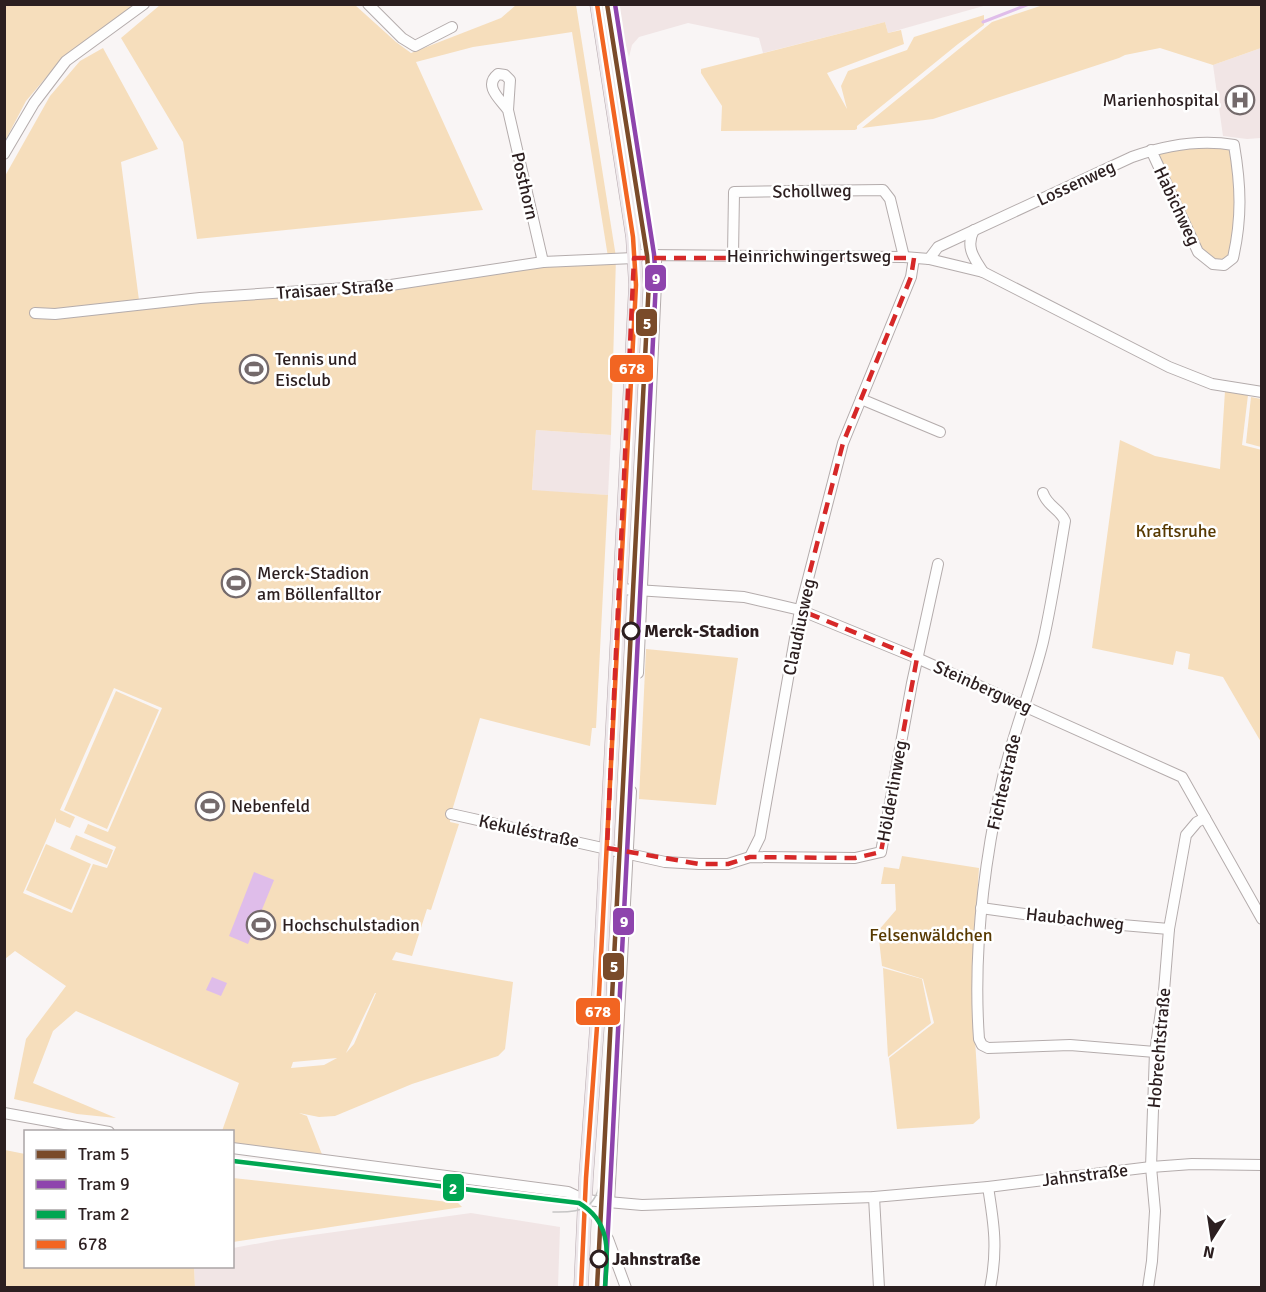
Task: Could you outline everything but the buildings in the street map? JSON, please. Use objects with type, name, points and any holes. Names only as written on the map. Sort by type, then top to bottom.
[{"type":"main road","points":[[581,1287],[598,1013],[636,285],[633,237],[597,4]]},
{"type":"street","points":[[4,154],[34,103],[66,61],[144,4]]},
{"type":"street","points":[[368,4],[402,38],[415,46],[452,27]]},
{"type":"street","name":"Posthorn","points":[[508,110],[543,262]]},
{"type":"street","name":"Lossenweg","points":[[930,259],[938,248],[1132,157],[1173,144],[1220,142],[1234,145]]},
{"type":"street","name":"Habichweg","points":[[1151,150],[1198,252],[1213,264],[1224,265],[1233,258],[1239,231],[1241,203],[1234,145]]},
{"type":"street","name":"Schollweg","points":[[733,255],[734,192],[883,190],[890,200],[909,257]]},
{"type":"street","points":[[974,230],[969,242],[970,249],[982,272]]},
{"type":"street","name":"Heinrichwingertsweg","points":[[634,258],[642,255],[733,255],[930,259],[982,272],[1169,367],[1212,384],[1262,392]]},
{"type":"street","points":[[638,674],[656,255]]},
{"type":"street","name":"Claudiusweg","points":[[750,857],[760,837],[800,610],[843,443],[911,277],[909,257]]},
{"type":"street","name":"Traisaer Straße","points":[[35,313],[55,315],[200,298],[391,285],[543,262],[634,258]]},
{"type":"street","points":[[861,399],[940,432]]},
{"type":"street","name":"Fichtestraße","points":[[1043,493],[1045,500],[1062,514],[1065,521],[1043,641],[1001,786],[981,908],[976,988],[979,1039],[985,1047],[1070,1045],[1155,1052]]},
{"type":"street","name":"Hölderlinweg","points":[[607,848],[665,861],[699,864],[728,864],[750,857],[855,858],[881,852],[917,658],[938,564]]},
{"type":"street","name":"Steinbergweg","points":[[621,589],[744,597],[800,610],[917,658],[1182,777],[1262,919]]},
{"type":"street","points":[[609,1202],[631,791]]},
{"type":"street","name":"Kekuléstraße","points":[[451,814],[607,848]]},
{"type":"street","name":"Hobrechtstraße","points":[[1148,1287],[1155,1211],[1151,1167],[1155,1052],[1164,991],[1169,929],[1186,836],[1197,822],[1205,818]]},
{"type":"street","name":"Haubachweg","points":[[981,908],[1075,921],[1169,929]]},
{"type":"street","points":[[4,1113],[104,1130]]},
{"type":"street","name":"Jahnstraße","points":[[234,1148],[568,1192],[585,1200],[642,1205],[874,1197],[988,1187],[1151,1167],[1192,1164],[1262,1165]]},
{"type":"street","points":[[988,1187],[995,1229],[990,1287]]},
{"type":"street","points":[[874,1197],[879,1287]]},
{"type":"street","points":[[608,1239],[626,1287]]},
{"type":"highlighted area","points":[[634,258],[914,258],[911,277],[843,443],[800,610],[917,658],[881,852],[855,858],[750,857],[728,864],[699,864],[607,848]]},
{"type":"shaded area","points":[[615,5],[987,5],[888,33],[885,22],[763,53],[759,38],[688,23],[639,37],[632,45],[629,57]]},
{"type":"shaded area","name":"Marienhospital","points":[[1261,48],[1261,138],[1223,136],[1213,65]]},
{"type":"shaded area","points":[[536,430],[611,435],[608,495],[532,491]]},
{"type":"shaded area","points":[[254,872],[274,880],[248,944],[229,936]]},
{"type":"shaded area","points":[[212,977],[227,983],[221,996],[206,990]]},
{"type":"shaded area","points":[[471,1213],[560,1227],[558,1287],[195,1287],[194,1268],[234,1268],[234,1248]]},
{"type":"green space","points":[[1046,4],[1261,5],[1261,48],[1213,65],[1160,48],[1125,55],[933,119],[862,128],[992,22]]},
{"type":"green space","points":[[5,5],[138,5],[60,61],[26,101],[5,141]]},
{"type":"green space","points":[[160,5],[355,5],[411,53],[501,18],[516,5],[576,5],[616,257],[611,435],[536,430],[532,490],[608,495],[596,728],[592,728],[590,746],[480,718],[451,814],[450,822],[459,824],[431,910],[427,909],[412,956],[396,952],[392,960],[513,982],[505,1049],[498,1056],[412,1084],[335,1116],[319,1117],[299,1113],[307,1116],[323,1157],[234,1145],[234,1130],[222,1130],[239,1083],[76,1011],[53,1031],[33,1083],[116,1118],[77,1114],[14,1099],[26,1039],[66,986],[15,951],[5,959],[5,176],[50,96],[80,61],[103,48],[158,149],[121,162],[140,308],[608,257],[572,32],[473,47],[416,62],[483,210],[197,239],[183,142],[121,38]],"holes":[[[114,688],[162,708],[108,832],[88,824],[84,833],[116,847],[107,868],[93,864],[72,913],[23,893],[56,818],[56,822],[70,828],[75,817],[60,810]],[[375,993],[354,1044],[346,1053]],[[337,1058],[324,1065],[291,1068],[293,1062]]]},
{"type":"green space","points":[[984,15],[984,25],[857,126],[855,130],[721,131],[722,106],[701,73],[701,69],[885,22],[888,33],[901,30],[904,44],[827,73],[847,109],[841,86],[848,71],[907,50],[914,37]]},
{"type":"green space","points":[[1190,147],[1231,148],[1238,199],[1230,256],[1215,261],[1200,250],[1156,152]]},
{"type":"green space","name":"Kraftsruhe","points":[[1225,391],[1248,395],[1242,445],[1262,450],[1261,742],[1223,677],[1188,669],[1190,654],[1176,651],[1173,665],[1092,648],[1120,440],[1155,456],[1220,469]]},
{"type":"green space","points":[[1251,397],[1261,399],[1261,447],[1246,443]]},
{"type":"green space","points":[[646,649],[738,658],[716,805],[639,799]]},
{"type":"green space","points":[[116,691],[159,710],[107,829],[64,810]]},
{"type":"green space","points":[[76,835],[113,850],[107,865],[70,849]]},
{"type":"green space","points":[[46,844],[91,864],[71,910],[26,890]]},
{"type":"green space","name":"Felsenwäldchen","points":[[902,856],[979,868],[975,932],[974,1024],[980,1118],[973,1124],[897,1129],[889,1058],[934,1023],[923,979],[882,966],[878,931],[896,910],[895,884],[881,884],[884,867],[899,869]]},
{"type":"green space","points":[[883,968],[922,979],[931,1023],[888,1057]]},
{"type":"green space","points":[[5,1150],[24,1154],[24,1268],[194,1268],[195,1287],[5,1287]]},
{"type":"green space","points":[[234,1178],[458,1203],[462,1207],[234,1242]]},
{"type":"waterway","points":[[983,22],[1029,4]]},
{"type":"tram line","name":"5","points":[[597,1288],[649,281],[647,255],[607,4]]},
{"type":"tram line","name":"9","points":[[605,1288],[656,281],[654,254],[615,4]]},
{"type":"tram line","name":"2","points":[[234,1161],[579,1203],[590,1211],[603,1230],[607,1251],[605,1288]]},
{"type":"tram line","points":[[553,1212],[573,1211],[587,1206],[596,1195],[602,1176]]},
{"type":"transit line","name":"678","points":[[581,1288],[598,1013],[636,285],[633,237],[597,4]]},
{"type":"place","name":"Marienhospital","points":[[1240,100]]},
{"type":"place","name":"Tennis und Eisclub","points":[[254,369]]},
{"type":"place","name":"Merck-Stadion am Böllenfalltor","points":[[236,583]]},
{"type":"place","name":"Merck-Stadion","points":[[631,631]]},
{"type":"place","name":"Nebenfeld","points":[[210,806]]},
{"type":"place","name":"Hochschulstadion","points":[[261,925]]},
{"type":"place","name":"Jahnstraße","points":[[599,1259]]}]
